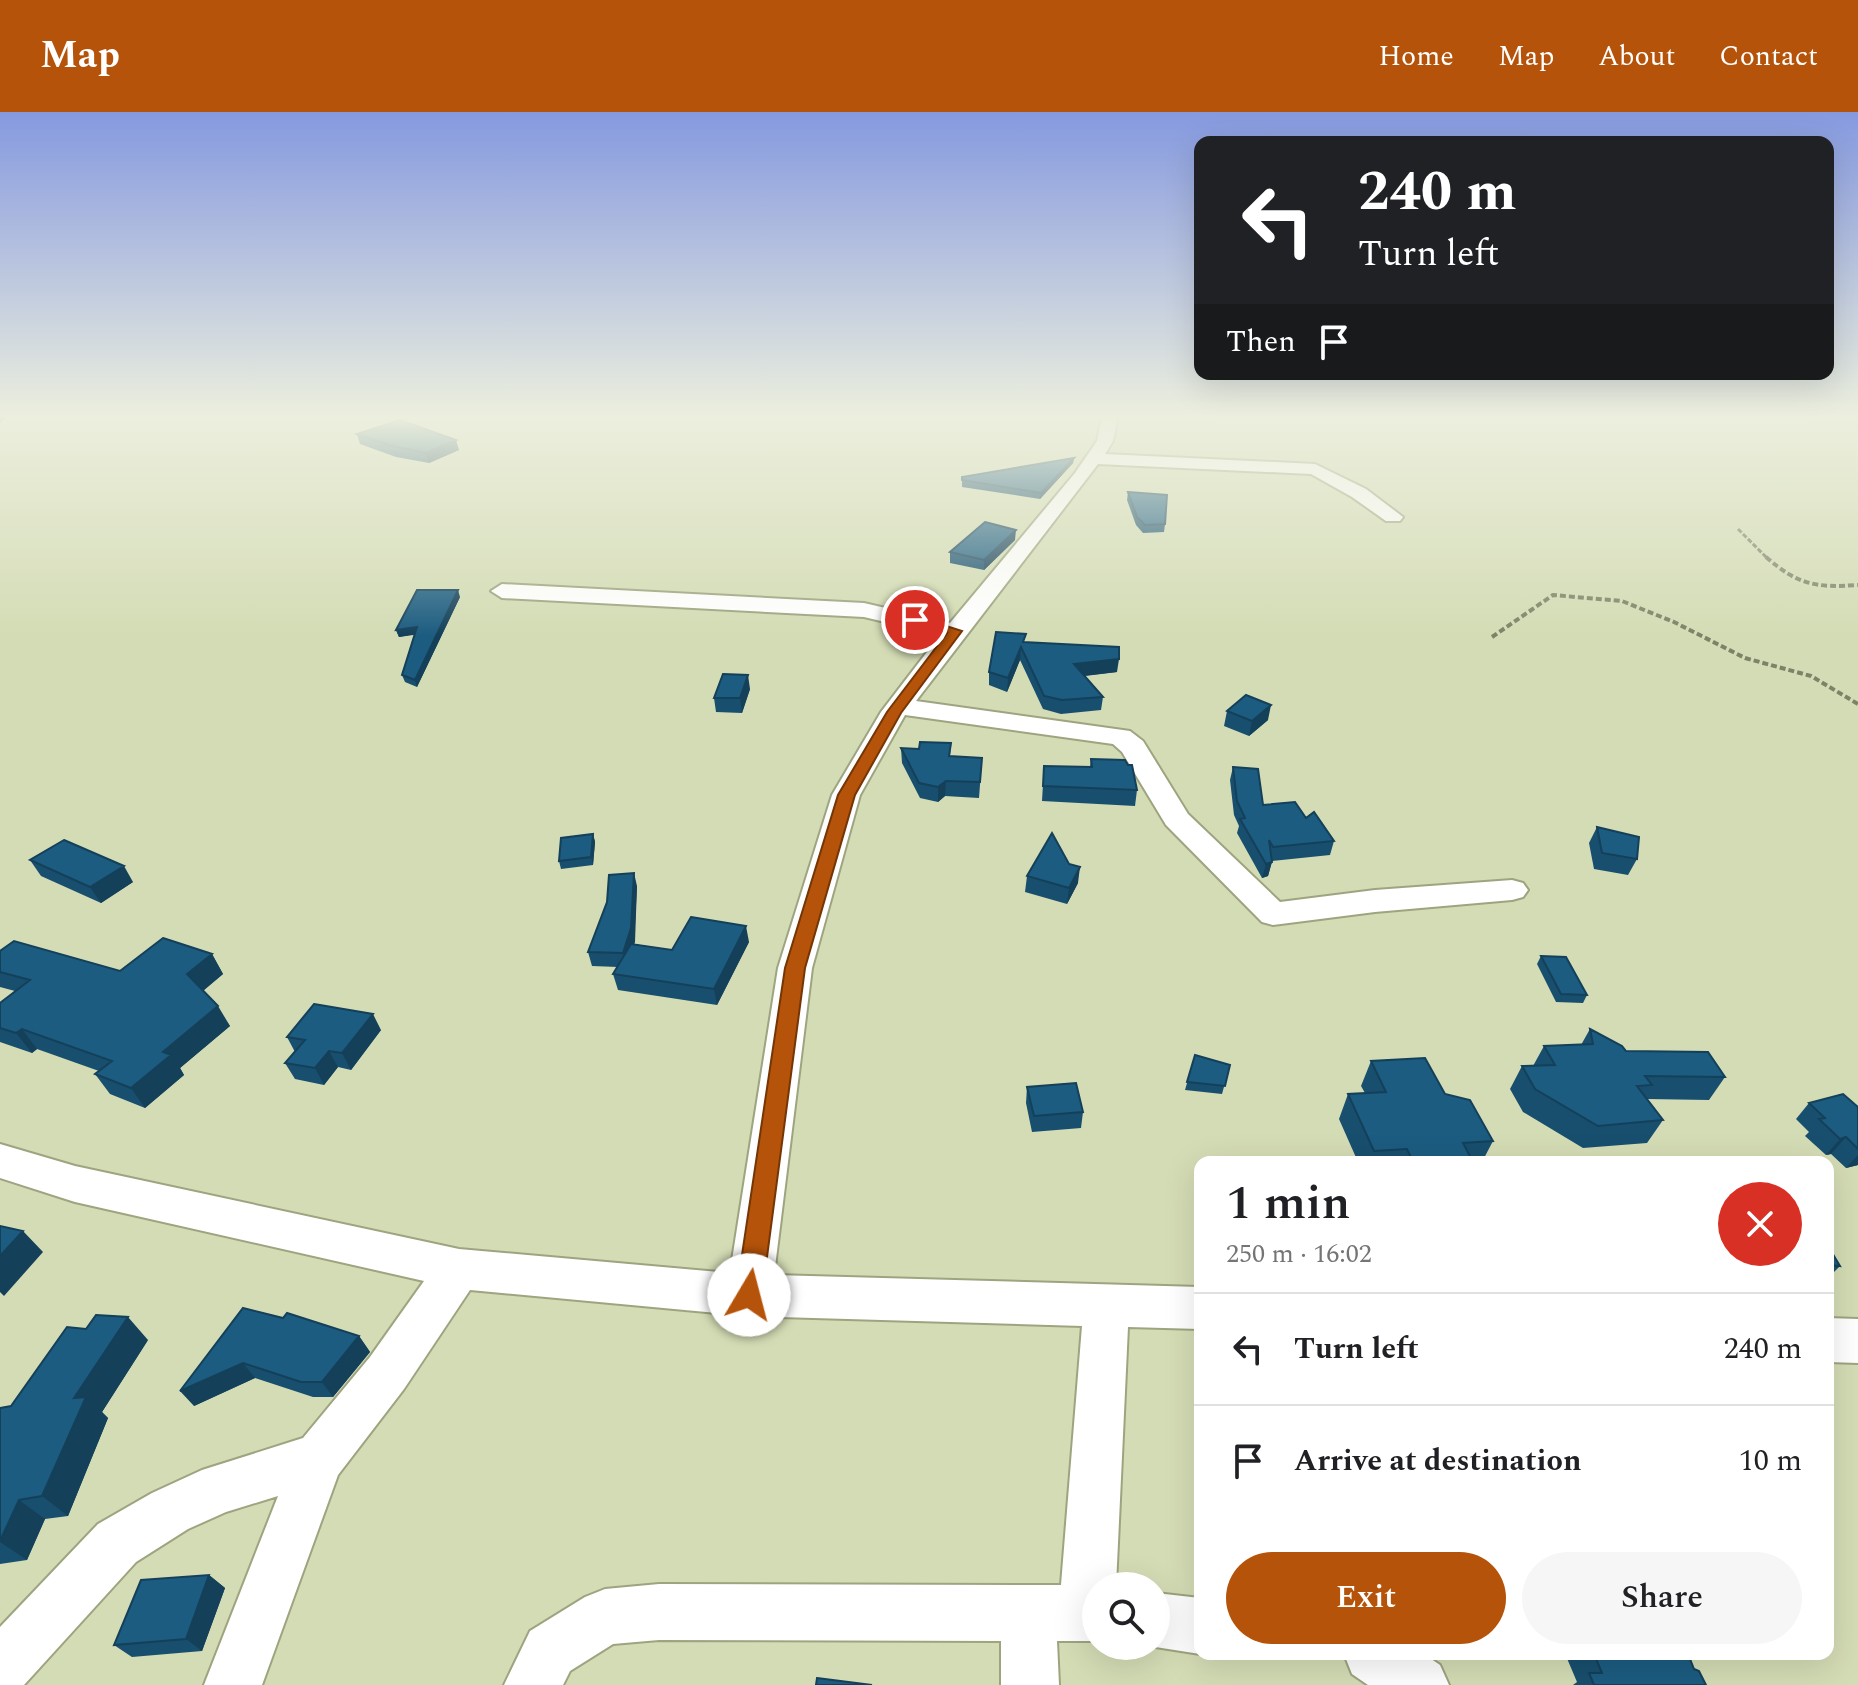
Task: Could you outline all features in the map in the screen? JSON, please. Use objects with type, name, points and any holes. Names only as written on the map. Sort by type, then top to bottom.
[{"type":"street","points":[[749,1295],[795,968],[846,795],[899,706],[1069,489]]},
{"type":"street","points":[[1352,489],[1393,517]]},
{"type":"street","points":[[502,591],[864,610],[955,631]]},
{"type":"street","points":[[899,706],[1121,737],[1133,747],[1176,819],[1273,914],[1512,890]]},
{"type":"street","points":[[0,1161],[75,1184],[459,1269],[749,1295],[1194,1308]]},
{"type":"street","points":[[233,1685],[318,1459],[387,1373],[459,1269]]},
{"type":"street","points":[[1094,1572],[1106,1304]]},
{"type":"street","points":[[1834,1340],[1858,1341]]},
{"type":"street","points":[[0,1669],[117,1543],[170,1511],[220,1488],[318,1459]]},
{"type":"street","points":[[533,1685],[550,1651],[605,1617],[659,1612],[1082,1612]]},
{"type":"street","points":[[1028,1612],[1030,1685]]},
{"type":"street","points":[[1170,1623],[1194,1625]]},
{"type":"street","points":[[1381,1660],[1420,1685]]},
{"type":"path","points":[[1738,529],[1757,549],[1801,582],[1830,587],[1858,585]]},
{"type":"path","points":[[1492,637],[1553,595],[1622,601],[1674,622],[1745,658],[1811,676],[1858,704]]},
{"type":"building","points":[[1019,489],[1044,489],[1041,493]]},
{"type":"building","points":[[1128,492],[1167,495],[1165,524],[1145,525],[1137,517]]},
{"type":"building","points":[[985,522],[1016,530],[984,560],[950,552]]},
{"type":"building","points":[[417,590],[458,590],[415,680],[402,675],[417,627],[396,630]]},
{"type":"building","points":[[996,632],[1026,634],[1023,642],[1119,647],[1119,659],[1074,664],[1103,697],[1062,700],[1044,696],[1021,647],[1008,678],[989,672]]},
{"type":"building","points":[[723,674],[748,675],[740,698],[714,698]]},
{"type":"building","points":[[1246,695],[1271,705],[1252,721],[1227,711]]},
{"type":"building","points":[[920,742],[951,743],[949,756],[982,758],[980,782],[946,781],[938,787],[919,783],[901,748],[919,749]]},
{"type":"building","points":[[1091,759],[1125,760],[1132,765],[1137,790],[1043,786],[1044,766],[1092,767]]},
{"type":"building","points":[[1233,767],[1258,769],[1263,805],[1295,802],[1306,818],[1314,812],[1334,841],[1273,847],[1269,840],[1272,862],[1266,864],[1240,819],[1245,818],[1237,801]]},
{"type":"building","points":[[1597,827],[1639,837],[1637,859],[1602,853]]},
{"type":"building","points":[[1052,833],[1069,864],[1080,867],[1069,888],[1027,876]]},
{"type":"building","points":[[593,834],[591,857],[559,861],[561,838]]},
{"type":"building","points":[[64,840],[124,866],[90,887],[30,860]]},
{"type":"building","points":[[634,873],[631,928],[623,953],[588,952],[607,902],[609,875]]},
{"type":"building","points":[[691,917],[746,926],[714,989],[613,974],[631,944],[672,950]]},
{"type":"building","points":[[163,938],[212,954],[187,974],[218,1006],[163,1052],[171,1055],[131,1088],[95,1074],[112,1061],[22,1029],[16,1033],[0,1028],[0,1003],[30,980],[0,972],[0,951],[14,941],[120,971]]},
{"type":"building","points":[[1541,956],[1566,957],[1587,995],[1561,994]]},
{"type":"building","points":[[314,1004],[373,1014],[342,1053],[329,1051],[315,1068],[285,1063],[305,1040],[287,1037]]},
{"type":"building","points":[[1590,1029],[1626,1051],[1708,1052],[1725,1077],[1645,1076],[1652,1085],[1637,1086],[1663,1120],[1598,1126],[1535,1089],[1522,1066],[1555,1065],[1544,1046],[1593,1044]]},
{"type":"building","points":[[1195,1055],[1230,1065],[1225,1086],[1187,1082]]},
{"type":"building","points":[[1425,1058],[1445,1094],[1470,1100],[1493,1141],[1463,1143],[1470,1156],[1410,1156],[1407,1149],[1374,1151],[1348,1094],[1386,1092],[1371,1061]]},
{"type":"building","points":[[1076,1083],[1083,1112],[1034,1116],[1027,1087]]},
{"type":"building","points":[[1843,1094],[1858,1107],[1858,1149],[1846,1137],[1840,1139],[1819,1119],[1825,1118],[1809,1103]]},
{"type":"building","points":[[0,1226],[23,1231],[0,1256]]},
{"type":"building","points":[[243,1308],[283,1318],[287,1313],[359,1336],[322,1382],[301,1382],[243,1363],[180,1391]]},
{"type":"building","points":[[96,1315],[128,1317],[74,1398],[86,1397],[42,1496],[19,1500],[0,1541],[0,1408],[11,1406],[67,1327],[86,1329]]},
{"type":"building","points":[[209,1575],[186,1639],[114,1645],[141,1580]]},
{"type":"building","points":[[1597,1660],[1690,1660],[1706,1685],[1594,1685],[1589,1673],[1602,1673]]},
{"type":"building","points":[[817,1678],[872,1685],[816,1685]]},
{"type":"route","points":[[749,1295],[795,968],[846,795],[894,712],[955,631],[915,620]]}]
